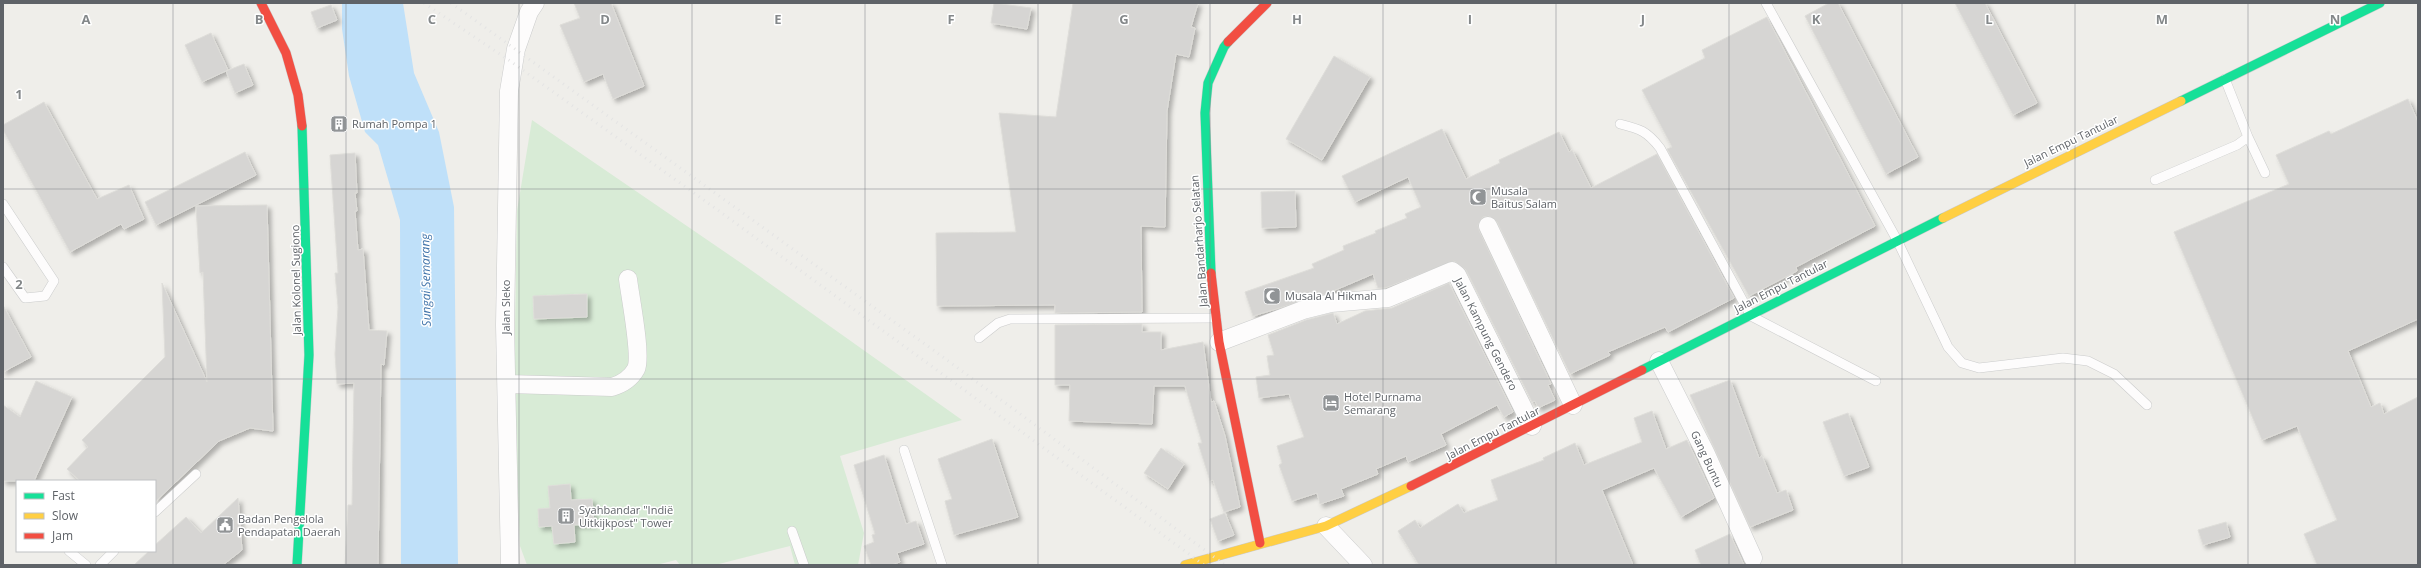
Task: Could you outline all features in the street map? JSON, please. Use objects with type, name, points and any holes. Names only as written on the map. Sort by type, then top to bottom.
[{"type":"street","name":"Jalan Kolonel Sugiono","points":[[261,3],[286,53],[296,88],[304,144],[309,355],[297,565]]},
{"type":"street","name":"Jalan Sleko","points":[[510,565],[506,325],[509,91],[516,49],[529,12],[535,3]]},
{"type":"street","name":"Jalan Bandarharjo Selatan","points":[[1260,543],[1219,342],[1211,280],[1206,169],[1208,83],[1224,47],[1253,15],[1267,3]]},
{"type":"street","name":"Jalan Empu Tantular","points":[[1185,565],[1260,543],[1326,526],[1452,467],[1659,361],[1751,316],[1897,240],[2380,3]]},
{"type":"street","points":[[1488,226],[1572,405]]},
{"type":"street","name":"Jalan Kampung Gendero","points":[[1219,342],[1303,310],[1331,303],[1375,300],[1394,296],[1452,271],[1457,275],[1532,426]]},
{"type":"street","points":[[508,384],[612,387],[622,384],[631,376],[637,367],[638,352],[628,279]]},
{"type":"street","name":"Gang Buntu","points":[[1659,361],[1705,452],[1753,558]]},
{"type":"street","points":[[1326,526],[1363,565]]},
{"type":"lane","points":[[1766,3],[1897,240],[1948,347],[1962,363],[1979,368],[2063,358],[2088,361],[2114,374],[2148,405]]},
{"type":"lane","points":[[2224,79],[2265,173]]},
{"type":"lane","points":[[1620,124],[1639,129],[1650,135],[1660,148],[1751,316],[1876,381]]},
{"type":"lane","points":[[2155,180],[2237,145],[2248,137]]},
{"type":"lane","points":[[3,204],[54,281],[45,296],[25,298],[3,267]]},
{"type":"lane","points":[[979,338],[998,322],[1010,319],[1216,318]]},
{"type":"lane","points":[[904,450],[942,565]]},
{"type":"lane","points":[[156,511],[196,474]]},
{"type":"lane","points":[[792,531],[804,565]]},
{"type":"lane","points":[[70,552],[86,565]]},
{"type":"lane","points":[[100,565],[113,552]]},
{"type":"green space","points":[[532,120],[741,263],[962,420],[840,456],[864,533],[858,565],[795,565],[790,546],[715,565],[680,565],[676,560],[656,565],[527,565],[520,546],[514,385],[517,211]]},
{"type":"water","name":"Sungai Semarang","points":[[342,3],[403,3],[414,73],[439,132],[454,207],[458,565],[401,565],[400,220],[378,145],[365,132],[349,76],[342,29]]},
{"type":"building","points":[[574,3],[611,3],[644,86],[613,99],[603,74],[584,82],[560,25],[580,18]]},
{"type":"building","points":[[994,3],[1031,8],[1027,29],[991,23]]},
{"type":"building","points":[[1073,3],[1198,3],[1191,27],[1195,28],[1189,57],[1176,54],[1167,111],[1165,227],[1141,226],[1142,312],[1055,313],[1055,305],[937,306],[936,233],[1016,232],[999,113],[1056,117]]},
{"type":"building","points":[[1829,3],[1838,3],[1918,157],[1886,174],[1805,16]]},
{"type":"building","points":[[1955,3],[1985,3],[2037,103],[2013,115]]},
{"type":"building","points":[[331,5],[337,20],[317,28],[311,12]]},
{"type":"building","points":[[1767,17],[1875,226],[1796,267],[1797,271],[1749,296],[1667,149],[1672,147],[1642,90],[1705,58],[1702,50]]},
{"type":"building","points":[[211,33],[228,70],[202,82],[185,45]]},
{"type":"building","points":[[1334,56],[1370,77],[1322,160],[1286,139]]},
{"type":"building","points":[[244,64],[253,85],[235,93],[226,71]]},
{"type":"building","points":[[2408,99],[2418,122],[2418,319],[2348,351],[2371,407],[2380,403],[2384,414],[2418,397],[2418,565],[2317,565],[2304,534],[2337,520],[2297,426],[2262,440],[2174,232],[2289,184],[2276,155],[2329,131],[2331,134]]},
{"type":"building","points":[[44,102],[97,199],[129,185],[144,219],[124,229],[121,224],[70,252],[3,130],[3,125]]},
{"type":"building","points":[[1442,129],[1466,179],[1500,163],[1499,160],[1559,132],[1569,152],[1572,150],[1591,188],[1657,154],[1734,298],[1668,332],[1665,327],[1608,352],[1610,355],[1570,374],[1497,222],[1489,216],[1483,217],[1478,225],[1479,230],[1551,384],[1548,385],[1555,400],[1538,408],[1535,401],[1532,402],[1466,270],[1454,261],[1385,288],[1378,288],[1373,274],[1326,294],[1253,316],[1245,292],[1314,268],[1312,264],[1344,250],[1343,246],[1376,233],[1375,231],[1407,218],[1405,214],[1421,207],[1408,177],[1355,202],[1342,176]]},
{"type":"building","points":[[245,152],[256,175],[156,225],[145,202]]},
{"type":"building","points":[[355,153],[357,193],[355,193],[357,211],[355,211],[358,250],[363,249],[369,330],[387,331],[384,365],[381,364],[378,565],[345,565],[348,505],[352,505],[354,383],[337,384],[335,354],[338,307],[335,273],[338,273],[330,155]]},
{"type":"building","points":[[1295,191],[1296,227],[1262,228],[1261,192]]},
{"type":"building","points":[[267,205],[273,431],[250,428],[219,441],[156,501],[156,480],[79,480],[67,469],[88,447],[82,440],[165,357],[162,283],[207,382],[203,272],[200,273],[196,206]]},
{"type":"building","points":[[1449,283],[1513,412],[1504,417],[1497,405],[1441,434],[1446,445],[1408,462],[1406,456],[1376,469],[1378,474],[1341,489],[1344,496],[1320,504],[1317,493],[1292,501],[1279,465],[1282,463],[1277,446],[1304,437],[1289,394],[1259,398],[1256,377],[1270,375],[1267,356],[1274,355],[1268,335],[1306,320],[1333,313],[1337,324],[1365,311],[1392,308]]},
{"type":"building","points":[[587,294],[587,317],[534,319],[533,296]]},
{"type":"building","points":[[3,305],[31,357],[3,372]]},
{"type":"building","points":[[1142,324],[1142,332],[1161,332],[1161,350],[1203,342],[1211,402],[1214,401],[1225,436],[1240,507],[1224,512],[1213,480],[1210,481],[1198,443],[1202,443],[1185,386],[1154,386],[1152,424],[1069,421],[1070,385],[1055,385],[1055,325]]},
{"type":"building","points":[[1730,380],[1759,458],[1762,456],[1777,493],[1786,490],[1793,510],[1750,527],[1690,395]]},
{"type":"building","points":[[36,381],[72,397],[34,480],[3,481],[3,405],[20,417]]},
{"type":"building","points":[[1652,411],[1666,449],[1687,440],[1714,498],[1681,517],[1654,468],[1602,490],[1633,565],[1419,565],[1398,531],[1415,520],[1420,528],[1458,504],[1464,513],[1498,500],[1491,480],[1544,460],[1543,458],[1575,443],[1584,465],[1642,442],[1634,418]]},
{"type":"building","points":[[1848,413],[1869,467],[1844,476],[1823,422]]},
{"type":"building","points":[[992,439],[1018,517],[954,535],[945,501],[952,499],[938,459]]},
{"type":"building","points":[[1161,448],[1184,464],[1168,489],[1144,473]]},
{"type":"building","points":[[884,455],[906,524],[916,521],[924,544],[897,553],[900,562],[891,565],[871,565],[864,546],[874,542],[872,535],[875,534],[854,465]]},
{"type":"building","name":"Syahbandar \"Indië Uitkijkpost\" Tower","points":[[570,484],[571,500],[592,499],[594,524],[574,525],[575,542],[554,544],[552,526],[539,527],[538,509],[550,508],[548,486]]},
{"type":"building","name":"Badan Pengelola Pendapatan Daerah","points":[[238,498],[242,550],[223,565],[134,565],[148,552],[156,552],[156,544],[186,517],[201,533]]},
{"type":"building","points":[[1225,513],[1234,535],[1218,541],[1210,519]]},
{"type":"building","points":[[2226,522],[2230,537],[2203,545],[2198,530]]},
{"type":"building","points":[[1730,534],[1744,565],[1701,565],[1695,550]]},
{"type":"railway","points":[[424,3],[513,63],[708,203],[1204,565]]},
{"type":"railway","points":[[451,3],[947,360],[1225,565]]},
{"type":"traffic: fast","points":[[2181,101],[2380,3]]},
{"type":"traffic: fast","points":[[1211,273],[1205,113],[1208,83],[1224,47],[1228,42]]},
{"type":"traffic: fast","points":[[297,565],[309,355],[302,126]]},
{"type":"traffic: fast","points":[[1642,370],[1943,218]]},
{"type":"traffic: slow","points":[[1943,218],[2181,101]]},
{"type":"traffic: slow","points":[[1185,565],[1326,526],[1411,486]]},
{"type":"traffic: jam","points":[[261,3],[286,53],[298,95],[302,126]]},
{"type":"traffic: jam","points":[[1228,42],[1267,3]]},
{"type":"traffic: jam","points":[[1211,273],[1219,342],[1260,543]]},
{"type":"traffic: jam","points":[[1411,486],[1642,370]]},
{"type":"place","name":"Rumah Pompa 1","points":[[339,124]]},
{"type":"place","name":"Musala Baitus Salam","points":[[1478,197]]},
{"type":"place","name":"Musala Al Hikmah","points":[[1272,296]]},
{"type":"place","name":"Hotel Purnama Semarang","points":[[1331,403]]},
{"type":"place","name":"Syahbandar \"Indië Uitkijkpost\" Tower","points":[[566,516]]},
{"type":"place","name":"Badan Pengelola Pendapatan Daerah","points":[[225,525]]}]
